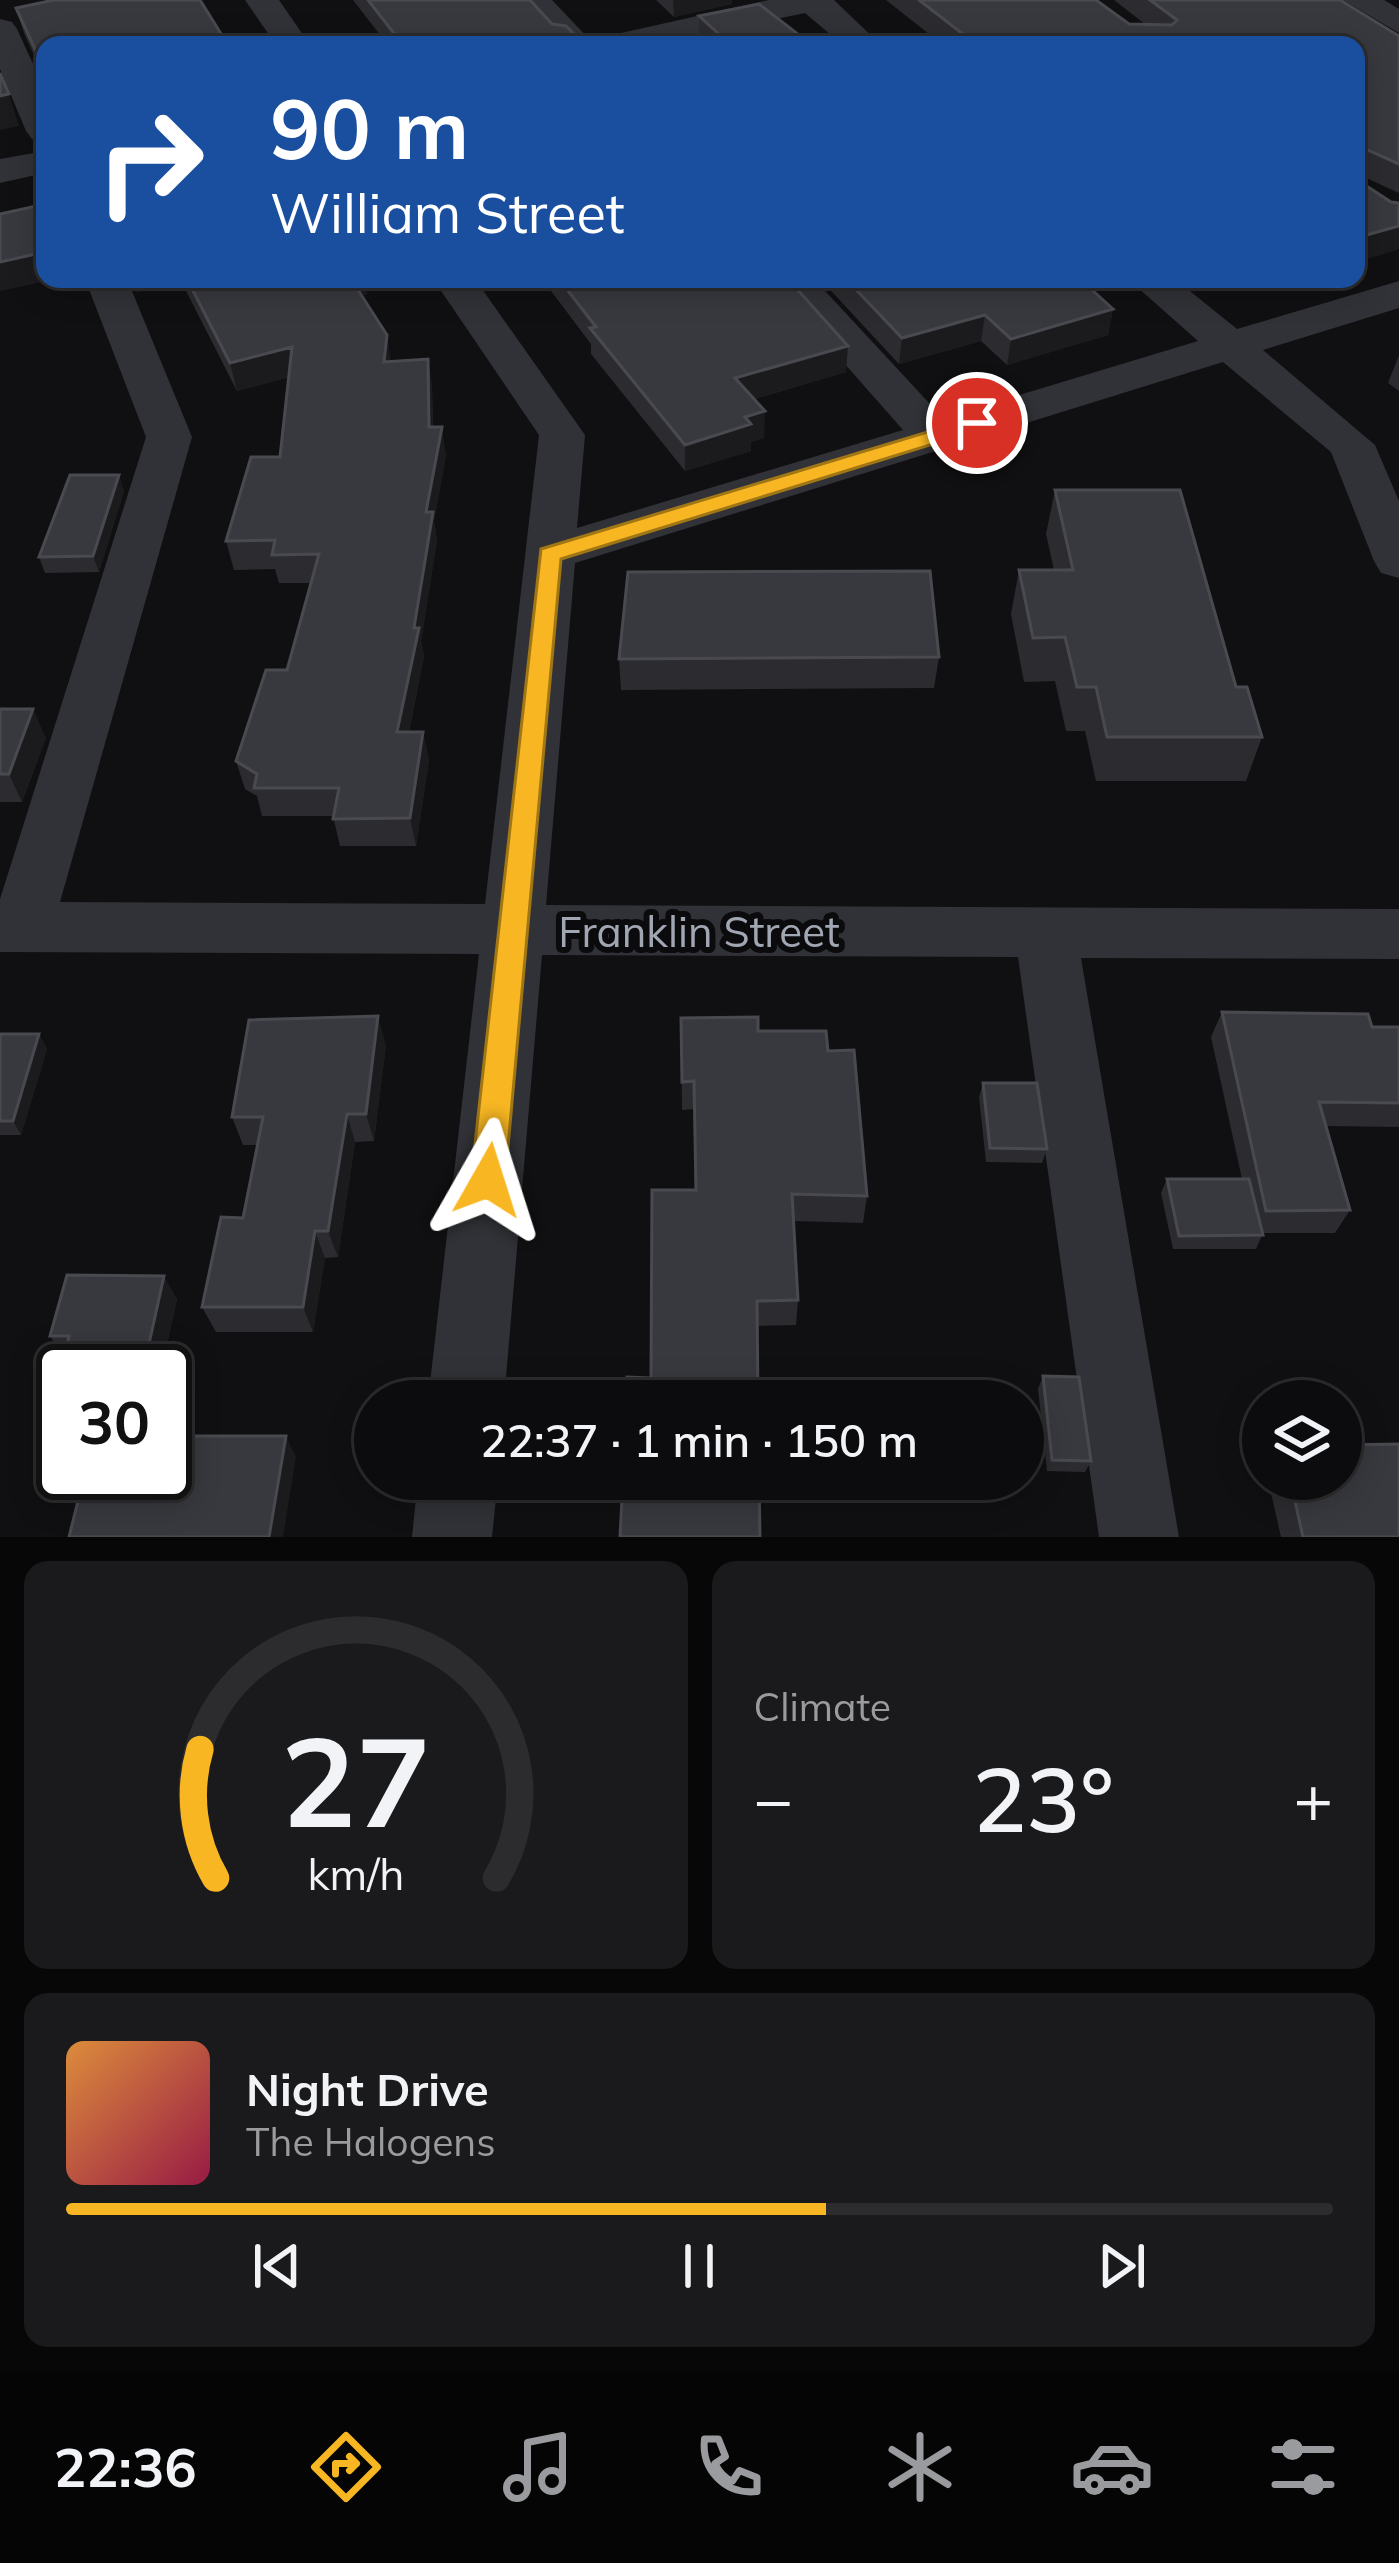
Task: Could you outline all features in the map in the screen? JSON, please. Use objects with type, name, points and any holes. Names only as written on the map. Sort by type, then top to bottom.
[{"type":"street","points":[[262,0],[287,36]]},
{"type":"street","points":[[534,0],[568,36]]},
{"type":"street","points":[[645,36],[813,0],[854,36]]},
{"type":"street","points":[[1360,0],[1399,22]]},
{"type":"street","points":[[0,29],[36,111]]},
{"type":"street","points":[[0,171],[36,164]]},
{"type":"street","points":[[11,927],[170,437],[110,288]]},
{"type":"street","points":[[460,288],[562,435],[468,1380]]},
{"type":"street","points":[[798,288],[934,436]]},
{"type":"street","points":[[1161,288],[1352,445],[1399,561]]},
{"type":"street","points":[[549,554],[1399,294]]},
{"type":"street","name":"Franklin Street","points":[[11,927],[1399,934]]},
{"type":"street","points":[[1046,933],[1138,1537]]},
{"type":"street","points":[[452,1537],[456,1500]]},
{"type":"building","points":[[54,0],[200,0],[222,36],[36,36],[36,51],[16,8]]},
{"type":"building","points":[[368,0],[530,0],[552,24],[566,26],[576,36],[396,36]]},
{"type":"building","points":[[919,0],[1096,0],[1129,24],[1172,25],[1177,20],[1150,0],[1340,0],[1399,36],[1399,164],[1365,149],[1365,36],[965,36]]},
{"type":"building","points":[[759,4],[800,36],[721,36],[699,16]]},
{"type":"building","points":[[0,73],[9,94],[0,96]]},
{"type":"building","points":[[1365,185],[1399,203],[1399,226],[1365,235]]},
{"type":"building","points":[[36,206],[36,254],[0,262],[0,214]]},
{"type":"building","points":[[192,288],[357,288],[387,335],[384,362],[428,359],[429,427],[442,427],[426,512],[433,512],[414,628],[419,628],[397,732],[423,732],[410,818],[333,819],[339,788],[254,788],[257,774],[236,761],[266,670],[287,670],[319,554],[272,555],[275,540],[226,541],[251,457],[280,457],[292,347],[230,363]]},
{"type":"building","points":[[566,288],[796,288],[848,346],[735,378],[765,411],[745,417],[751,424],[685,445],[590,328],[596,327]]},
{"type":"building","points":[[855,288],[1090,288],[1113,309],[1011,339],[985,315],[902,338]]},
{"type":"building","points":[[70,475],[119,475],[93,556],[39,557]]},
{"type":"building","points":[[1055,490],[1180,490],[1236,687],[1247,687],[1262,737],[1107,737],[1096,687],[1077,687],[1065,637],[1033,638],[1019,570],[1073,570]]},
{"type":"building","points":[[930,571],[939,657],[619,659],[628,572]]},
{"type":"building","points":[[0,709],[33,709],[9,774],[0,774]]},
{"type":"building","points":[[1222,1012],[1368,1014],[1372,1027],[1399,1027],[1399,1103],[1319,1102],[1350,1210],[1266,1211]]},
{"type":"building","points":[[378,1016],[366,1114],[347,1114],[328,1231],[315,1231],[303,1307],[202,1307],[221,1217],[243,1218],[263,1117],[232,1117],[249,1020]]},
{"type":"building","points":[[758,1017],[758,1031],[826,1031],[828,1051],[854,1050],[867,1196],[792,1194],[798,1300],[757,1301],[758,1380],[627,1380],[651,1378],[652,1190],[696,1190],[694,1081],[682,1082],[681,1018]]},
{"type":"building","points":[[0,1034],[39,1034],[13,1121],[0,1121]]},
{"type":"building","points":[[983,1083],[1037,1083],[1047,1149],[990,1148]]},
{"type":"building","points":[[1167,1179],[1249,1179],[1263,1235],[1179,1236]]},
{"type":"building","points":[[67,1275],[164,1276],[149,1344],[67,1344],[69,1336],[50,1336]]},
{"type":"building","points":[[1043,1376],[1079,1377],[1091,1461],[1052,1460]]},
{"type":"building","points":[[192,1436],[286,1436],[269,1537],[69,1537],[78,1500],[192,1500]]},
{"type":"building","points":[[1399,1444],[1399,1537],[1303,1537],[1295,1500],[1362,1500],[1362,1445]]},
{"type":"building","points":[[622,1500],[759,1500],[760,1537],[620,1537]]},
{"type":"route","points":[[488,1180],[549,554],[977,423]]}]
